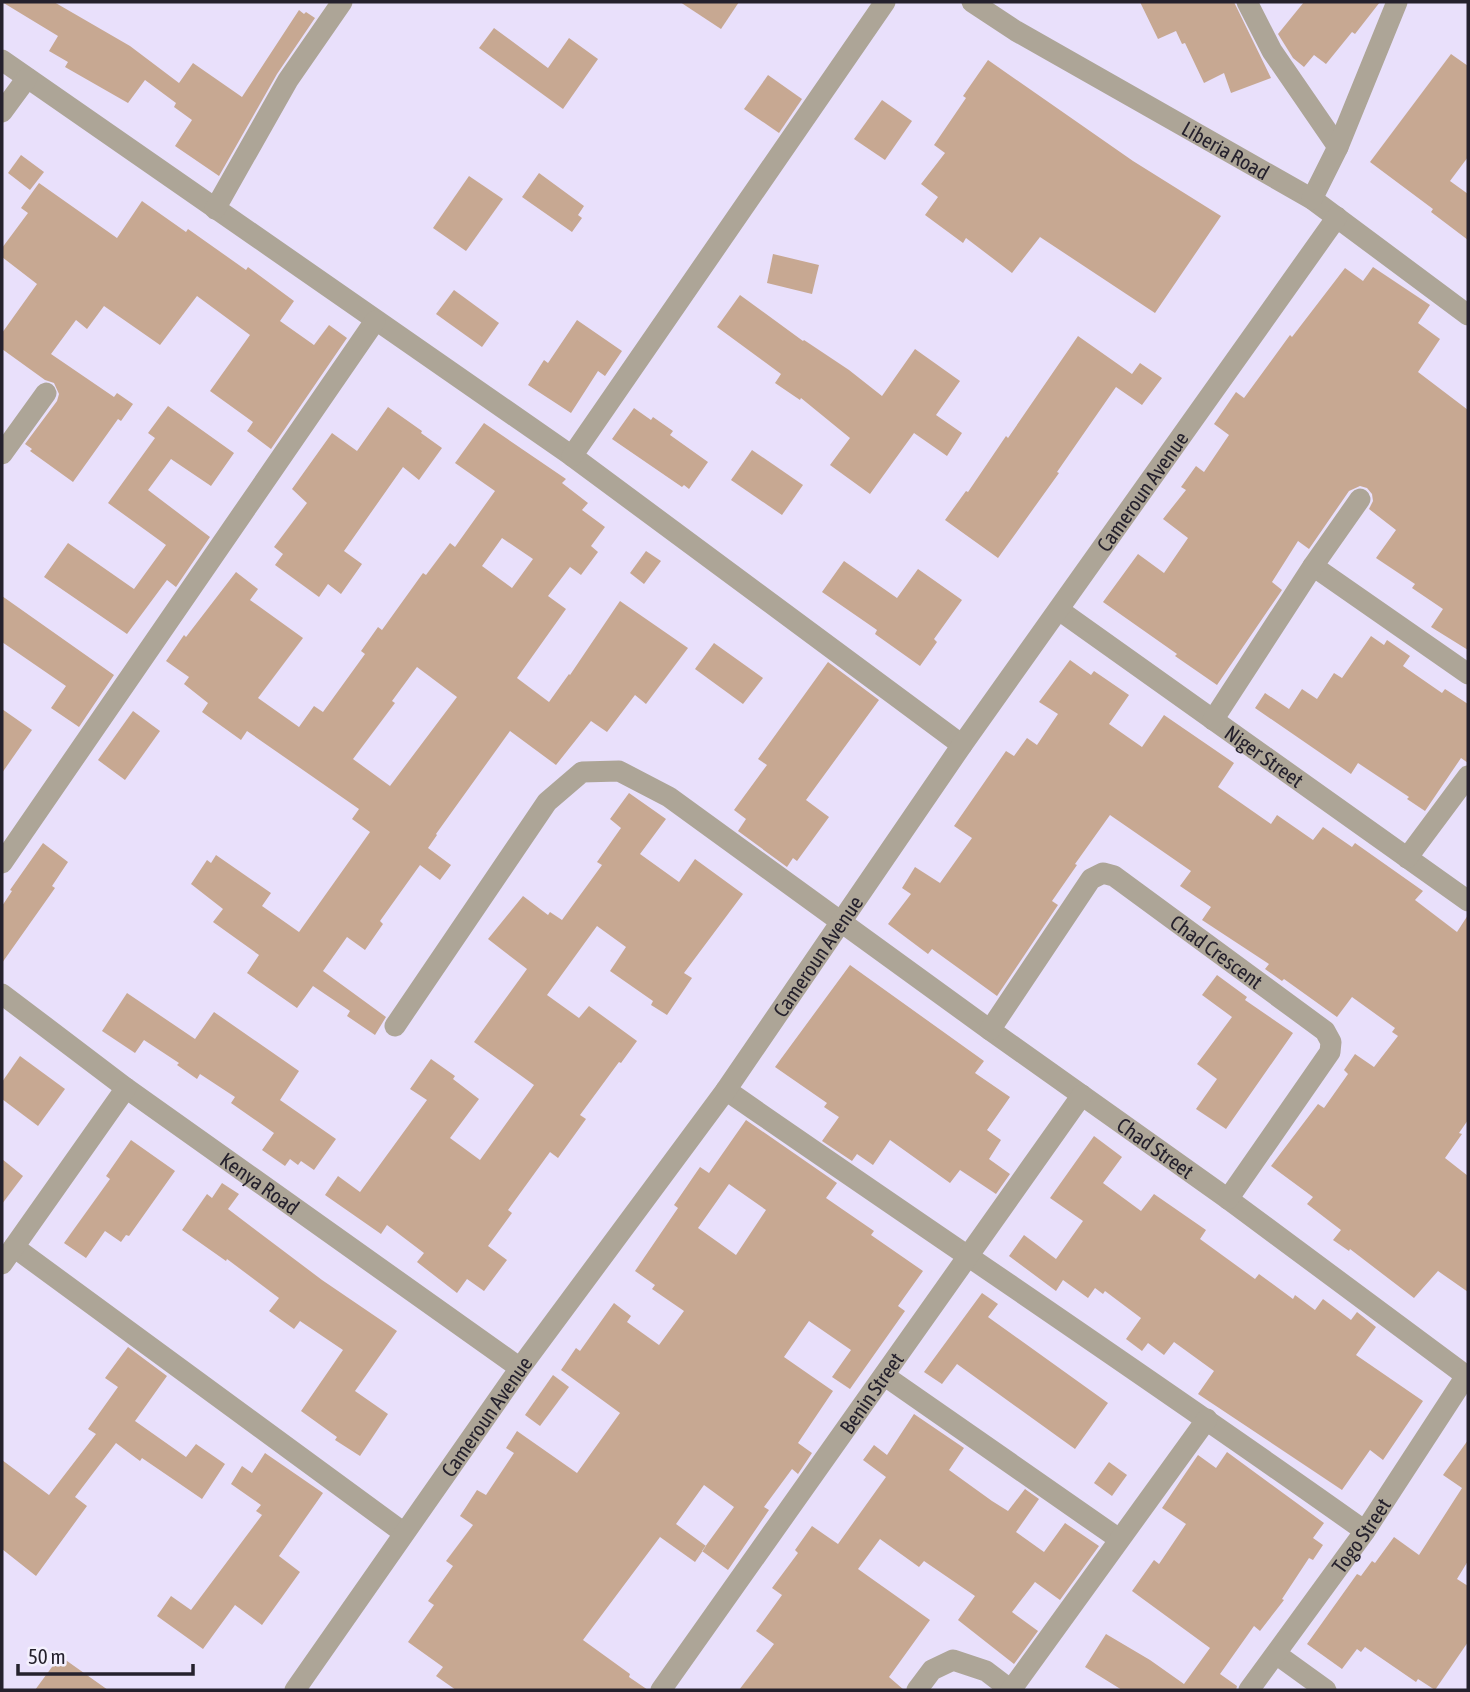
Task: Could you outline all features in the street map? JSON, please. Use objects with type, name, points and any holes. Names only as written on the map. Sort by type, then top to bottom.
[{"type":"street","points":[[215,209],[288,80],[342,2]]},
{"type":"street","points":[[572,456],[886,2]]},
{"type":"street","name":"Liberia Road","points":[[972,2],[1016,32],[1312,199],[1468,315]]},
{"type":"street","points":[[1247,2],[1272,51],[1338,147]]},
{"type":"street","points":[[1312,199],[1338,147],[1397,2]]},
{"type":"street","points":[[2,60],[572,456],[962,745]]},
{"type":"street","points":[[2,112],[27,78]]},
{"type":"street","name":"Cameroun Avenue","points":[[295,1690],[520,1368],[726,1090],[962,745],[1337,217]]},
{"type":"street","points":[[2,863],[375,321]]},
{"type":"street","points":[[2,454],[46,393]]},
{"type":"street","points":[[1213,720],[1360,499]]},
{"type":"street","points":[[1313,566],[1468,674]]},
{"type":"street","name":"Niger Street","points":[[1059,610],[1468,901]]},
{"type":"street","name":"Chad Street","points":[[395,1026],[547,802],[582,772],[619,771],[669,797],[990,1031],[1228,1199],[1467,1377]]},
{"type":"street","points":[[1407,858],[1468,776]]},
{"type":"street","name":"Chad Crescent","points":[[990,1031],[1091,879],[1103,873],[1114,876],[1325,1031],[1331,1042],[1330,1052],[1228,1199]]},
{"type":"street","name":"Kenya Road","points":[[2,994],[126,1088],[520,1368]]},
{"type":"street","points":[[126,1088],[8,1255],[404,1533]]},
{"type":"street","points":[[726,1090],[1207,1419],[1365,1531]]},
{"type":"street","name":"Benin Street","points":[[661,1690],[1082,1096]]},
{"type":"street","points":[[885,1376],[1119,1539]]},
{"type":"street","name":"Togo Street","points":[[1250,1690],[1365,1531],[1467,1377]]},
{"type":"street","points":[[917,1690],[932,1670],[953,1660],[986,1671],[1011,1690],[1207,1419]]},
{"type":"street","points":[[1276,1654],[1326,1690]]},
{"type":"building","points":[[2,2],[54,2],[130,46],[179,83],[193,63],[242,97],[299,10],[315,18],[277,74],[219,176],[175,146],[192,120],[174,107],[176,103],[145,80],[128,103],[65,67],[68,62],[49,51],[58,36]]},
{"type":"building","points":[[680,2],[739,2],[721,29]]},
{"type":"building","points":[[1140,2],[1234,2],[1271,78],[1231,93],[1224,73],[1204,83],[1185,43],[1182,44],[1176,31],[1158,39]]},
{"type":"building","points":[[1304,2],[1380,2],[1355,34],[1352,32],[1326,64],[1314,55],[1304,67],[1293,58],[1278,34]]},
{"type":"building","points":[[494,28],[548,68],[569,38],[598,59],[563,109],[479,48]]},
{"type":"building","points":[[1451,54],[1468,66],[1468,157],[1450,181],[1468,194],[1468,240],[1431,212],[1433,209],[1370,162]]},
{"type":"building","points":[[988,60],[1133,161],[1221,216],[1155,313],[1040,237],[1012,273],[966,238],[963,243],[925,215],[938,197],[921,184],[945,153],[934,145]]},
{"type":"building","points":[[768,75],[802,99],[779,133],[744,109]]},
{"type":"building","points":[[882,100],[912,121],[885,160],[854,139]]},
{"type":"building","points":[[21,155],[44,172],[30,190],[8,173]]},
{"type":"building","points":[[539,173],[584,206],[578,215],[582,218],[572,232],[522,197]]},
{"type":"building","points":[[469,176],[503,199],[466,251],[433,228]]},
{"type":"building","points":[[39,183],[117,238],[142,201],[246,270],[248,267],[294,301],[280,321],[314,345],[329,325],[347,338],[271,449],[247,431],[253,422],[210,391],[250,335],[197,296],[160,345],[104,306],[87,329],[76,320],[51,354],[114,397],[117,393],[133,404],[121,421],[118,419],[73,482],[30,451],[32,449],[25,444],[57,401],[59,394],[54,383],[45,380],[2,349],[2,333],[37,284],[2,257],[2,248],[28,213],[21,208]]},
{"type":"building","points":[[773,254],[819,265],[812,294],[767,283]]},
{"type":"building","points":[[1373,267],[1430,305],[1418,323],[1440,339],[1418,372],[1468,410],[1468,650],[1431,627],[1443,609],[1412,588],[1415,584],[1376,558],[1396,530],[1369,509],[1373,501],[1372,494],[1367,488],[1360,486],[1349,491],[1309,549],[1298,541],[1272,582],[1282,590],[1217,685],[1103,602],[1138,554],[1164,573],[1188,538],[1163,519],[1186,490],[1181,487],[1196,466],[1204,472],[1229,435],[1214,424],[1236,392],[1244,398],[1290,335],[1292,337],[1345,268],[1363,281]]},
{"type":"building","points":[[454,290],[499,323],[482,347],[436,314]]},
{"type":"building","points":[[740,295],[882,396],[915,349],[960,381],[936,415],[962,433],[947,456],[914,433],[870,494],[830,465],[850,438],[801,398],[800,400],[775,383],[781,374],[717,327]]},
{"type":"building","points":[[577,320],[622,351],[605,376],[598,371],[571,413],[528,385],[544,360],[548,363]]},
{"type":"building","points":[[1078,336],[1132,374],[1140,363],[1162,378],[1142,405],[1116,387],[998,558],[945,520],[966,491],[968,492],[1006,436],[1008,438]]},
{"type":"building","points":[[168,406],[234,453],[211,486],[171,459],[148,490],[210,537],[176,587],[167,580],[127,634],[44,577],[68,543],[134,589],[166,545],[108,503],[155,438],[148,433]]},
{"type":"building","points":[[388,407],[442,448],[419,480],[403,467],[344,551],[362,564],[341,594],[328,584],[319,597],[275,565],[283,554],[274,547],[307,503],[292,489],[332,433],[357,451]]},
{"type":"building","points":[[634,408],[673,431],[670,435],[708,462],[689,489],[684,485],[682,487],[612,439]]},
{"type":"building","points":[[484,423],[566,479],[562,483],[588,503],[582,510],[605,527],[591,546],[598,552],[581,575],[570,567],[548,596],[566,609],[517,678],[549,702],[620,601],[688,648],[646,704],[635,695],[607,732],[591,721],[556,765],[510,731],[428,848],[451,865],[440,880],[420,865],[380,921],[383,924],[365,950],[347,937],[323,971],[386,1017],[375,1035],[347,1016],[350,1011],[313,986],[297,1008],[247,973],[259,955],[213,922],[223,909],[191,884],[207,860],[211,863],[216,855],[271,893],[262,906],[299,932],[370,832],[352,819],[359,809],[247,731],[241,740],[202,712],[208,703],[184,684],[189,677],[166,661],[236,572],[258,589],[250,600],[303,638],[258,698],[299,727],[314,706],[323,712],[365,654],[361,651],[378,627],[382,630],[423,573],[426,575],[450,543],[455,547],[495,491],[455,463]],"holes":[[[502,538],[533,559],[512,588],[482,566]],[[417,667],[457,697],[390,786],[353,759],[395,703],[392,701]]]},
{"type":"building","points":[[752,450],[803,485],[782,515],[731,480]]},
{"type":"building","points":[[646,551],[661,561],[644,584],[630,573]]},
{"type":"building","points":[[844,561],[897,598],[918,569],[962,600],[934,639],[937,642],[920,666],[875,634],[877,630],[822,592]]},
{"type":"building","points":[[2,596],[114,675],[79,727],[51,708],[66,686],[2,642]]},
{"type":"building","points":[[1371,636],[1384,645],[1387,640],[1410,656],[1403,666],[1442,693],[1445,689],[1468,704],[1468,763],[1461,758],[1425,811],[1358,763],[1351,774],[1255,708],[1265,693],[1289,709],[1302,689],[1317,699],[1334,673],[1342,678]]},
{"type":"building","points":[[714,643],[763,678],[743,704],[695,669]]},
{"type":"building","points":[[1070,660],[1091,675],[1094,671],[1129,695],[1109,724],[1142,747],[1164,715],[1234,763],[1218,787],[1271,824],[1277,815],[1313,840],[1323,827],[1352,847],[1355,843],[1423,891],[1415,900],[1457,932],[1468,915],[1468,1120],[1459,1133],[1462,1134],[1445,1158],[1468,1176],[1468,1292],[1438,1271],[1414,1298],[1350,1249],[1349,1251],[1333,1240],[1341,1230],[1307,1204],[1313,1197],[1271,1166],[1318,1104],[1324,1108],[1348,1074],[1344,1070],[1355,1054],[1374,1067],[1398,1036],[1392,1032],[1395,1028],[1352,997],[1337,1017],[1284,979],[1282,981],[1265,969],[1269,964],[1202,920],[1211,907],[1180,886],[1191,871],[1110,815],[1075,864],[1077,865],[1052,901],[1058,905],[997,996],[932,949],[928,954],[888,924],[911,894],[902,888],[915,867],[940,883],[972,838],[954,826],[1006,751],[1014,756],[1027,738],[1037,745],[1058,714],[1039,702]]},
{"type":"building","points":[[828,662],[879,700],[806,800],[829,817],[797,861],[793,858],[787,867],[738,831],[746,819],[734,810],[767,765],[758,759]]},
{"type":"building","points":[[2,709],[32,730],[2,773]]},
{"type":"building","points":[[133,711],[160,731],[125,780],[98,760]]},
{"type":"building","points":[[629,793],[666,819],[640,854],[679,882],[695,859],[743,894],[684,973],[692,978],[667,1015],[651,1005],[653,1001],[610,971],[626,947],[597,926],[547,995],[579,1018],[589,1006],[637,1041],[580,1115],[586,1119],[558,1158],[550,1152],[508,1210],[512,1213],[488,1246],[507,1260],[484,1291],[467,1279],[457,1293],[417,1262],[424,1253],[387,1225],[381,1234],[325,1195],[338,1176],[360,1192],[427,1100],[410,1089],[431,1059],[455,1076],[453,1079],[479,1099],[450,1138],[480,1160],[534,1085],[474,1042],[527,969],[488,939],[523,896],[548,915],[550,912],[562,920],[602,865],[597,862],[621,828],[610,819]]},
{"type":"building","points":[[43,843],[68,862],[52,886],[55,888],[2,963],[2,906]]},
{"type":"building","points":[[850,965],[984,1061],[975,1073],[1010,1097],[987,1130],[1001,1140],[989,1159],[1010,1174],[996,1194],[960,1170],[950,1183],[890,1140],[873,1165],[857,1154],[852,1161],[822,1141],[839,1117],[824,1107],[827,1103],[775,1067]]},
{"type":"building","points":[[1217,975],[1247,997],[1245,1000],[1293,1033],[1226,1129],[1196,1109],[1217,1079],[1197,1064],[1232,1017],[1202,995]]},
{"type":"building","points":[[127,993],[195,1039],[214,1012],[299,1071],[280,1100],[336,1139],[314,1170],[301,1161],[298,1165],[290,1159],[285,1166],[262,1150],[274,1133],[231,1103],[235,1097],[200,1074],[197,1079],[177,1065],[179,1063],[144,1040],[135,1053],[102,1031]]},
{"type":"building","points":[[20,1056],[65,1089],[38,1126],[2,1099],[2,1082]]},
{"type":"building","points":[[746,1120],[837,1183],[826,1198],[874,1231],[871,1235],[923,1271],[898,1306],[905,1311],[850,1389],[832,1377],[851,1350],[809,1321],[784,1357],[833,1391],[798,1443],[812,1453],[798,1474],[792,1469],[764,1507],[769,1510],[728,1570],[702,1551],[695,1562],[660,1537],[583,1640],[648,1690],[456,1690],[436,1676],[443,1667],[408,1642],[434,1605],[428,1601],[453,1566],[446,1561],[473,1525],[460,1516],[477,1490],[486,1495],[514,1453],[506,1448],[517,1431],[577,1473],[620,1413],[561,1370],[576,1348],[580,1351],[614,1303],[631,1316],[627,1322],[659,1345],[684,1311],[652,1289],[655,1285],[635,1271],[678,1208],[674,1205],[700,1167],[709,1173]],"holes":[[[729,1184],[766,1210],[736,1255],[698,1228]],[[704,1485],[734,1507],[706,1546],[676,1524]]]},
{"type":"building","points":[[1094,1136],[1122,1157],[1103,1183],[1141,1211],[1154,1194],[1206,1230],[1200,1239],[1255,1279],[1259,1274],[1293,1299],[1295,1295],[1315,1310],[1323,1299],[1351,1320],[1357,1312],[1376,1327],[1356,1355],[1423,1401],[1383,1460],[1370,1450],[1342,1490],[1198,1394],[1214,1371],[1174,1342],[1164,1355],[1148,1343],[1142,1351],[1126,1339],[1141,1318],[1105,1291],[1103,1294],[1095,1288],[1088,1298],[1063,1280],[1056,1291],[1009,1256],[1024,1235],[1056,1259],[1083,1221],[1050,1198]]},
{"type":"building","points":[[131,1140],[175,1171],[129,1236],[126,1235],[121,1242],[105,1231],[86,1258],[64,1243],[110,1179],[106,1176]]},
{"type":"building","points":[[2,1159],[23,1176],[2,1204]]},
{"type":"building","points":[[222,1183],[239,1194],[228,1209],[322,1280],[397,1331],[355,1391],[388,1414],[360,1456],[335,1440],[337,1437],[301,1411],[343,1350],[300,1321],[294,1329],[269,1311],[279,1298],[182,1230],[207,1194],[212,1198]]},
{"type":"building","points":[[982,1293],[998,1304],[988,1317],[1108,1403],[1075,1449],[957,1364],[942,1384],[924,1372]]},
{"type":"building","points":[[128,1347],[167,1376],[135,1421],[186,1457],[196,1444],[225,1464],[202,1499],[116,1443],[75,1497],[87,1506],[36,1576],[2,1549],[2,1460],[49,1495],[96,1434],[88,1429],[118,1387],[105,1378]]},
{"type":"building","points":[[553,1375],[569,1387],[540,1426],[525,1415]]},
{"type":"building","points":[[914,1414],[964,1448],[949,1470],[992,1501],[1008,1511],[1025,1489],[1039,1499],[1016,1532],[1044,1552],[1065,1523],[1099,1546],[1060,1600],[1035,1582],[1012,1612],[1038,1631],[1014,1664],[958,1620],[975,1596],[924,1561],[919,1567],[880,1539],[858,1569],[930,1620],[889,1677],[904,1690],[739,1690],[774,1644],[756,1631],[782,1595],[772,1588],[798,1553],[795,1550],[812,1526],[838,1544],[886,1477],[863,1460],[874,1445],[887,1455]]},
{"type":"building","points":[[1468,1440],[1468,1561],[1457,1579],[1468,1586],[1468,1642],[1435,1690],[1418,1679],[1416,1682],[1365,1647],[1361,1652],[1357,1649],[1342,1669],[1307,1644],[1357,1574],[1361,1576],[1372,1561],[1375,1563],[1394,1537],[1419,1555],[1462,1488],[1443,1475]]},
{"type":"building","points":[[1227,1452],[1324,1523],[1313,1538],[1323,1545],[1313,1560],[1309,1558],[1282,1599],[1284,1600],[1260,1631],[1254,1626],[1220,1674],[1237,1686],[1236,1690],[1122,1690],[1085,1667],[1106,1634],[1184,1684],[1210,1648],[1132,1591],[1154,1560],[1159,1564],[1186,1524],[1162,1508],[1187,1471],[1198,1455],[1216,1468]]},
{"type":"building","points":[[265,1453],[323,1493],[279,1556],[300,1572],[262,1625],[235,1605],[203,1649],[157,1616],[171,1596],[191,1610],[262,1515],[256,1511],[261,1505],[231,1484],[242,1466],[252,1473]]},
{"type":"building","points":[[1109,1462],[1127,1475],[1112,1496],[1094,1483]]},
{"type":"building","points":[[60,1656],[108,1690],[35,1690]]}]
